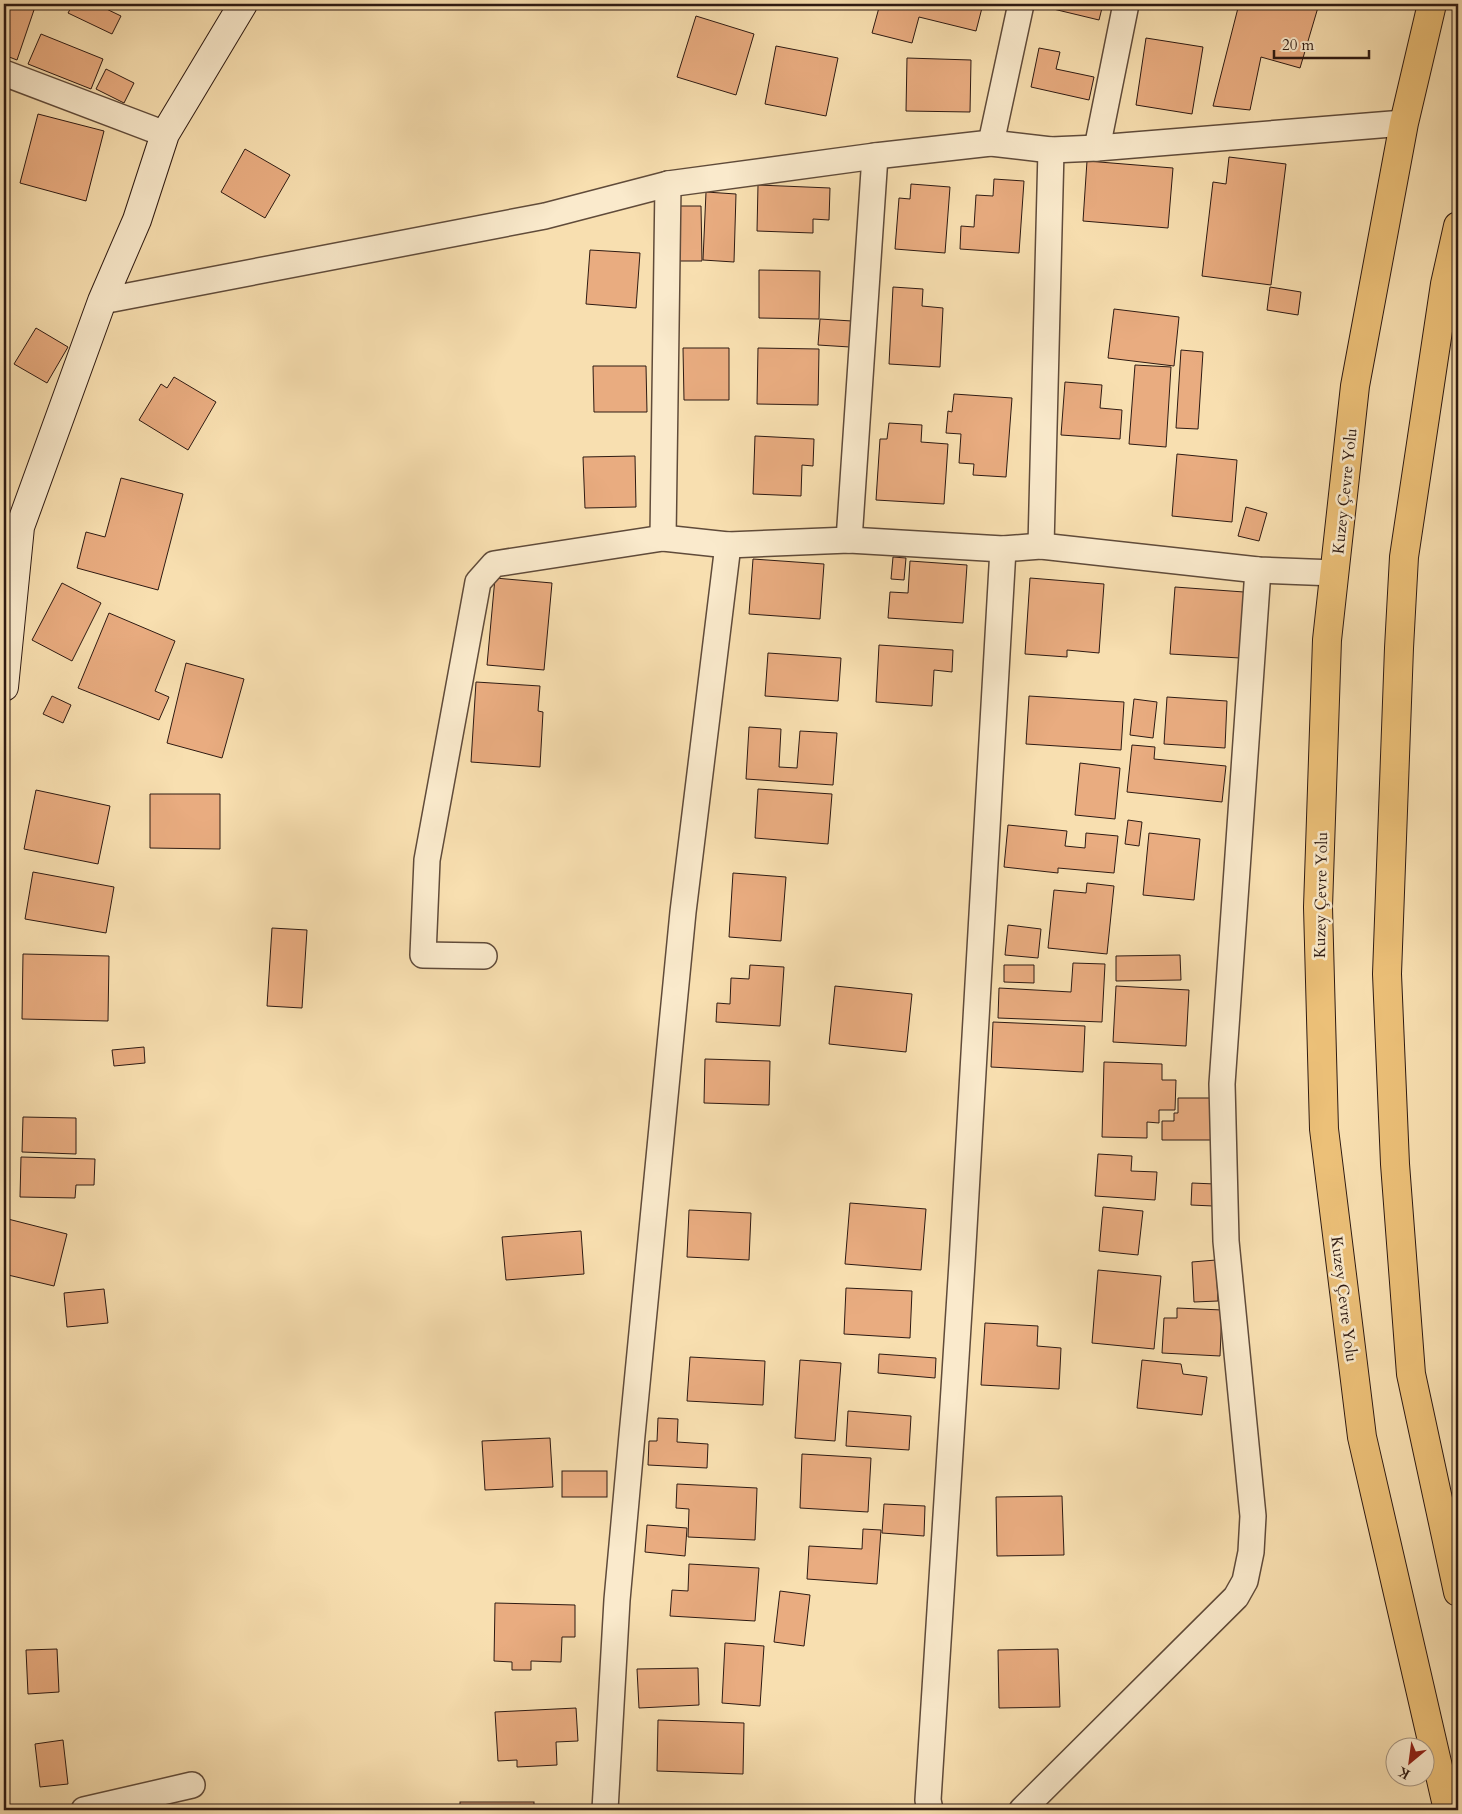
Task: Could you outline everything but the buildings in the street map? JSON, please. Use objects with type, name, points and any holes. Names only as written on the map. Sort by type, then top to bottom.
[{"type":"highway","name":"Kuzey Çevre Yolu","points":[[1432,4],[1404,123],[1355,386],[1327,640],[1318,907],[1324,1129],[1362,1437],[1445,1798]]},
{"type":"highway","points":[[1458,226],[1445,284],[1404,557],[1387,974],[1395,1164],[1411,1374],[1458,1592]]},
{"type":"street","points":[[4,687],[12,525],[102,301],[137,220],[166,134],[243,4]]},
{"type":"street","points":[[991,143],[1021,4]]},
{"type":"street","points":[[1097,148],[1126,4]]},
{"type":"street","points":[[4,73],[166,134]]},
{"type":"street","points":[[102,301],[546,216],[668,184],[875,156],[991,143],[1051,150],[1097,148],[1404,123]]},
{"type":"street","points":[[1041,546],[1051,150]]},
{"type":"street","points":[[849,540],[875,156]]},
{"type":"street","points":[[663,538],[668,184]]},
{"type":"street","points":[[484,956],[423,954],[427,860],[478,582],[494,564],[663,538],[728,545],[849,540],[1003,549],[1041,546],[1258,570],[1335,573]]},
{"type":"street","points":[[605,1810],[617,1600],[633,1425],[683,912],[728,545]]},
{"type":"street","points":[[930,1810],[928,1800],[962,1263],[1003,549]]},
{"type":"street","points":[[1022,1810],[1236,1597],[1245,1581],[1251,1552],[1253,1516],[1226,1242],[1222,1084],[1258,570]]},
{"type":"street","points":[[84,1810],[192,1785]]}]
